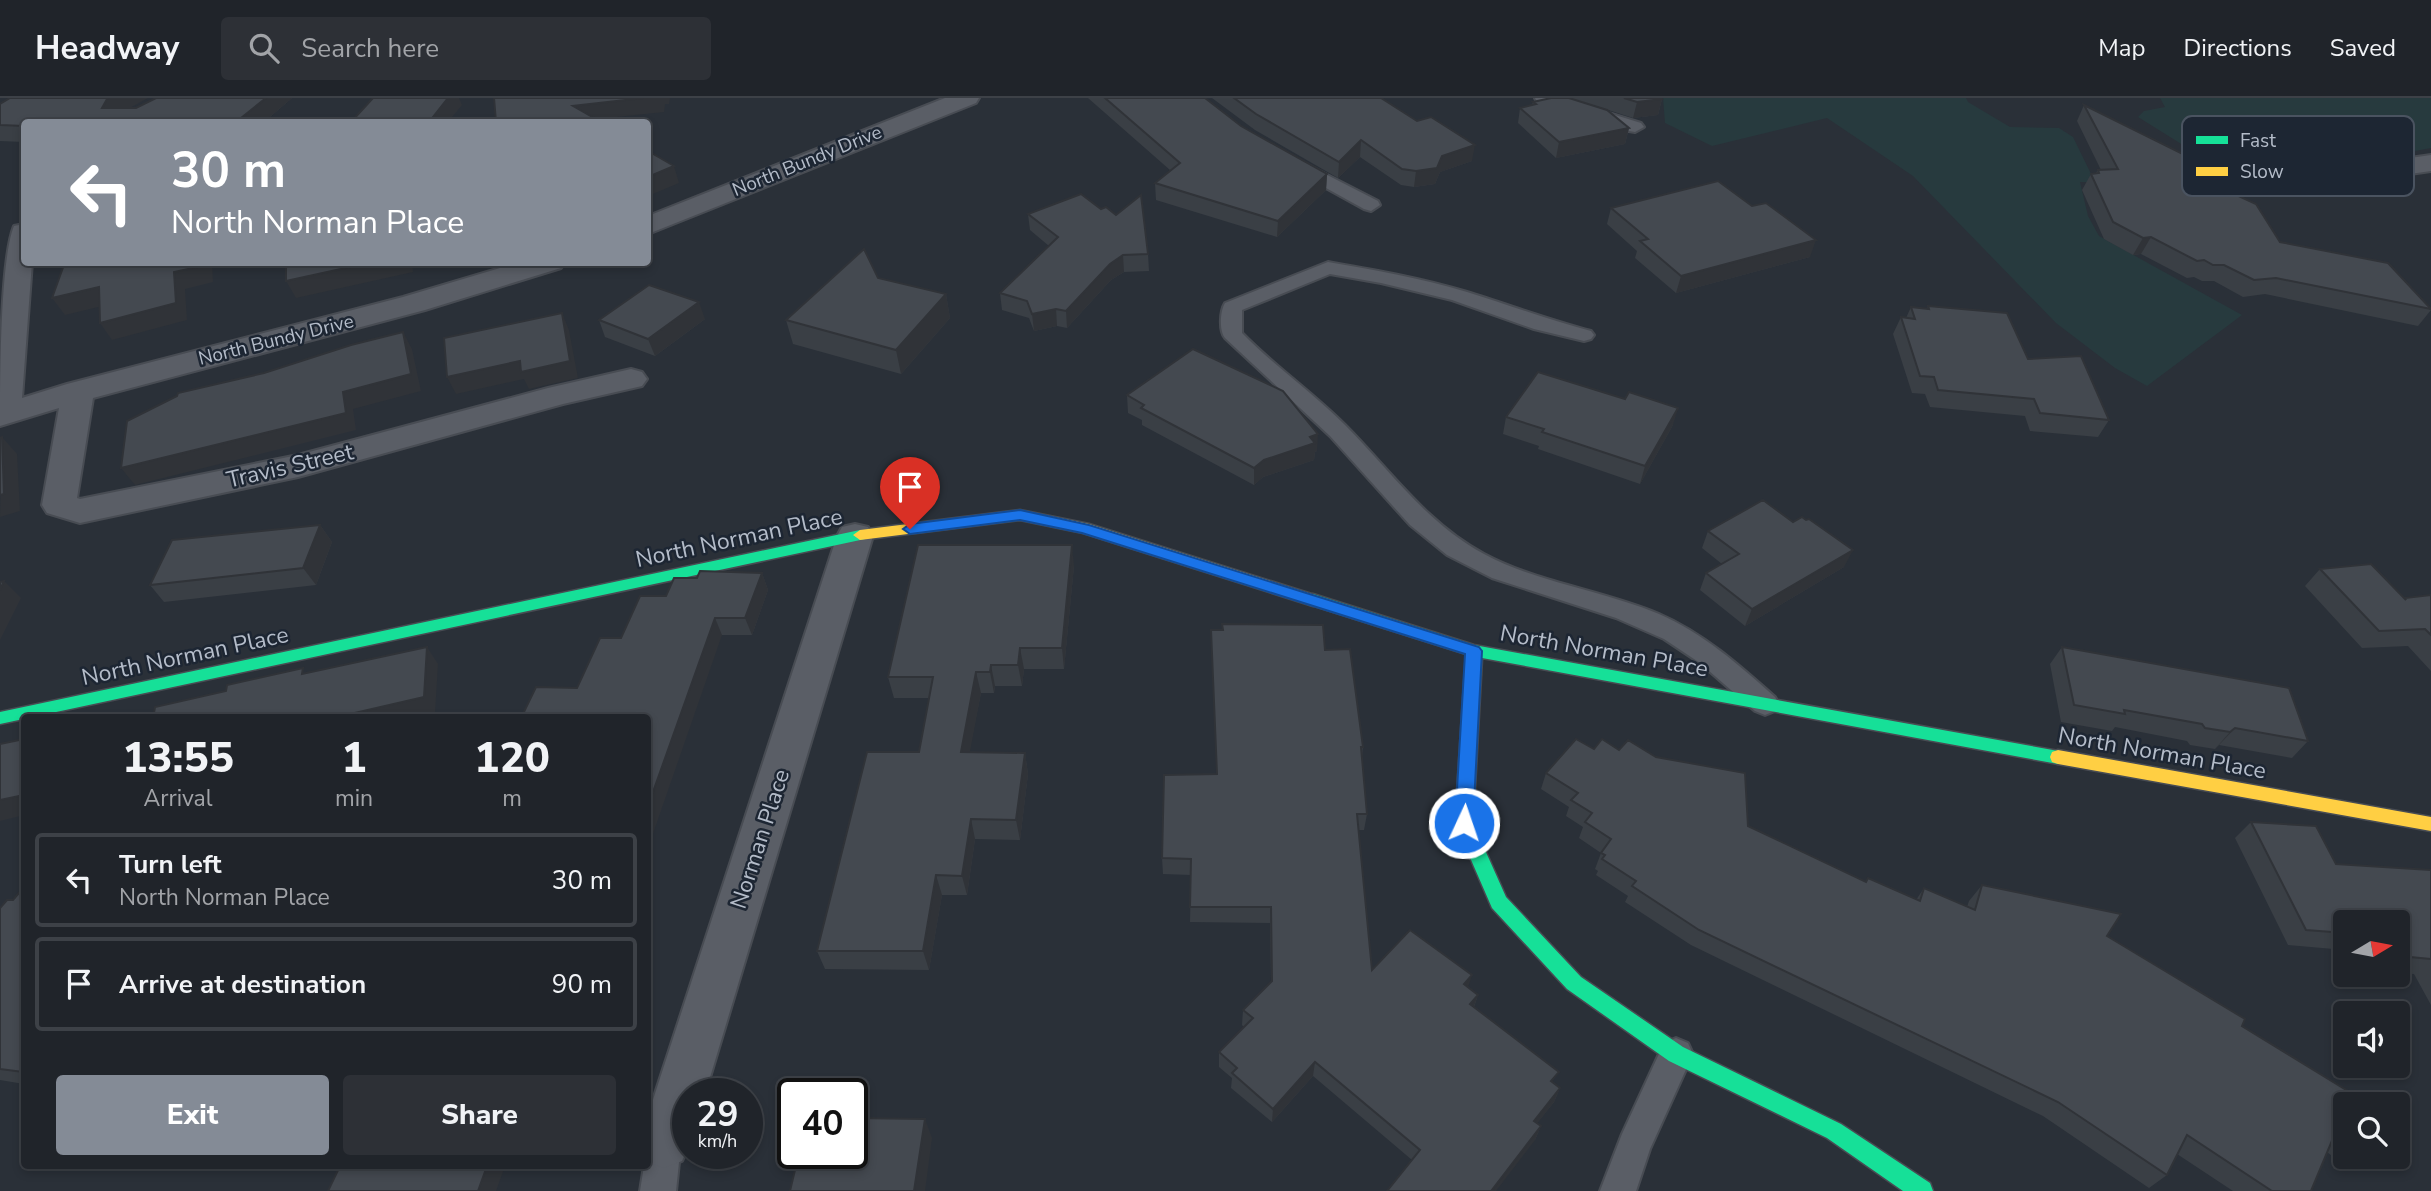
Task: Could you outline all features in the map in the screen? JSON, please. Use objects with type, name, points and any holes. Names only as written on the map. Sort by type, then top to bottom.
[{"type":"street","name":"North Bundy Drive","points":[[651,225],[967,98]]},
{"type":"street","points":[[3,415],[21,242]]},
{"type":"street","name":"North Bundy Drive","points":[[3,415],[78,391],[276,338],[375,316],[464,277],[528,266]]},
{"type":"street","name":"Travis Street","points":[[78,391],[60,505],[80,511],[298,466],[559,395],[631,379]]},
{"type":"street","name":"North Norman Place","points":[[0,718],[855,536],[1020,515],[1084,528],[1474,651],[2429,826]]},
{"type":"street","name":"Norman Place","points":[[664,1143],[855,536]]},
{"type":"street","points":[[1474,651],[1464,823],[1499,902],[1574,983],[1676,1054],[1834,1131],[1922,1191]]},
{"type":"lane","points":[[1543,98],[1635,127]]},
{"type":"lane","points":[[1277,153],[1371,205]]},
{"type":"lane","points":[[1584,335],[1541,325],[1459,296],[1381,277],[1328,268],[1232,307],[1232,334],[1257,362],[1291,388],[1338,431],[1388,490],[1426,526],[1477,561],[1670,631],[1713,657],[1765,704]]},
{"type":"lane","points":[[1618,1191],[1634,1146],[1676,1054]]},
{"type":"lane","points":[[658,1191],[664,1143]]},
{"type":"green space","points":[[1663,98],[1966,98],[1968,102],[2010,127],[2059,128],[2073,137],[2095,182],[2080,182],[2088,216],[2099,236],[2242,315],[2147,386],[2115,368],[2056,323],[1913,176],[1827,118],[1712,146],[1665,123]]},
{"type":"green space","points":[[2160,98],[2431,98],[2431,148],[2414,151],[2414,116],[2182,116],[2182,144],[2138,117],[2144,111],[2165,107]]},
{"type":"building","points":[[10,98],[108,98],[102,108],[136,108],[156,98],[266,98],[240,119],[21,119],[21,126],[0,125],[0,104]]},
{"type":"building","points":[[373,98],[448,98],[431,119],[354,119]]},
{"type":"building","points":[[494,98],[643,98],[573,106],[596,119],[496,119]]},
{"type":"building","points":[[1105,98],[1205,98],[1241,126],[1327,174],[1278,221],[1155,183],[1180,163]]},
{"type":"building","points":[[1234,98],[1381,98],[1417,121],[1431,117],[1475,145],[1442,156],[1437,168],[1416,171],[1402,169],[1361,140],[1339,162],[1256,114]]},
{"type":"building","points":[[1551,98],[1569,98],[1607,110],[1629,128],[1559,142],[1520,108]]},
{"type":"building","points":[[1624,98],[1661,98],[1662,99],[1637,102]]},
{"type":"building","points":[[2084,105],[2182,154],[2182,196],[2239,196],[2256,204],[2280,242],[2388,263],[2431,309],[2276,278],[2254,280],[2224,265],[2197,261],[2151,237],[2143,238],[2113,222],[2091,174],[2099,173],[2098,170],[2118,169]]},
{"type":"building","points":[[651,153],[674,166],[651,176]]},
{"type":"building","points":[[1718,181],[1752,206],[1766,203],[1816,240],[1681,276],[1640,241],[1648,239],[1611,208]]},
{"type":"building","points":[[1081,194],[1101,209],[1106,207],[1116,215],[1141,195],[1148,254],[1123,255],[1110,264],[1066,311],[1056,309],[1032,314],[1027,301],[1000,293],[1058,237],[1028,214]]},
{"type":"building","points":[[864,249],[878,278],[946,294],[896,350],[786,320]]},
{"type":"building","points":[[64,266],[202,266],[174,272],[176,303],[100,323],[99,287],[52,298]]},
{"type":"building","points":[[286,266],[355,266],[286,281]]},
{"type":"building","points":[[649,285],[699,302],[648,339],[599,320]]},
{"type":"building","points":[[1928,306],[2007,313],[2028,359],[2081,356],[2109,420],[2040,413],[2034,399],[1938,390],[1934,377],[1920,376],[1901,317],[1915,319],[1911,307],[1929,309]]},
{"type":"building","points":[[562,313],[570,361],[521,372],[520,361],[447,377],[444,338]]},
{"type":"building","points":[[403,332],[411,374],[343,392],[346,413],[121,468],[127,421],[177,396],[178,393],[264,373],[351,345]]},
{"type":"building","points":[[1193,349],[1283,391],[1318,434],[1310,437],[1315,443],[1264,460],[1254,468],[1141,408],[1144,405],[1127,395]]},
{"type":"building","points":[[1538,372],[1625,399],[1629,392],[1678,408],[1645,466],[1542,432],[1544,429],[1506,417]]},
{"type":"building","points":[[2,437],[4,494],[0,495],[0,438]]},
{"type":"building","points":[[1763,500],[1793,522],[1802,517],[1809,519],[1853,550],[1752,609],[1706,573],[1739,554],[1708,531]]},
{"type":"building","points":[[320,525],[303,568],[150,585],[172,540]]},
{"type":"building","points":[[918,545],[1072,545],[1062,648],[1020,648],[1018,665],[991,665],[990,672],[976,672],[961,752],[1025,753],[1016,820],[971,819],[962,876],[936,875],[923,951],[817,951],[867,752],[919,752],[933,677],[888,677]]},
{"type":"building","points":[[2371,564],[2406,600],[2405,598],[2431,595],[2431,635],[2425,629],[2379,631],[2320,569]]},
{"type":"building","points":[[700,571],[762,573],[745,618],[715,618],[651,798],[651,714],[523,714],[536,687],[577,688],[600,638],[621,638],[640,596],[666,596],[674,578],[697,578]]},
{"type":"building","points":[[1222,624],[1323,625],[1325,650],[1350,649],[1363,747],[1367,814],[1357,814],[1372,970],[1410,930],[1472,975],[1464,984],[1478,995],[1470,1004],[1559,1072],[1551,1081],[1560,1088],[1534,1121],[1541,1126],[1492,1190],[1494,1191],[1387,1191],[1420,1150],[1315,1062],[1273,1109],[1232,1073],[1237,1068],[1219,1052],[1253,1018],[1243,1010],[1272,981],[1271,907],[1190,907],[1191,859],[1162,858],[1164,775],[1217,774],[1211,630],[1223,630]]},
{"type":"building","points":[[427,647],[424,697],[350,714],[149,714],[154,713],[155,707],[226,691],[227,685],[303,668],[302,674]]},
{"type":"building","points":[[2062,647],[2289,688],[2308,741],[2235,728],[2230,732],[2205,728],[2202,724],[2124,710],[2125,714],[2074,705]]},
{"type":"building","points":[[1576,739],[1594,749],[1602,739],[1619,750],[1628,740],[1656,757],[1745,773],[1748,826],[1866,882],[1868,878],[1920,901],[1924,888],[1975,910],[1982,885],[2121,914],[2107,936],[2245,1019],[2242,1026],[2349,1092],[2333,1092],[2333,1138],[2311,1191],[2272,1191],[2187,1135],[2167,1175],[2058,1102],[1699,930],[1632,886],[1636,881],[1602,859],[1605,855],[1601,853],[1611,839],[1585,822],[1592,813],[1571,800],[1578,793],[1546,773]]},
{"type":"building","points":[[21,740],[21,796],[0,800],[0,744]]},
{"type":"building","points":[[2251,822],[2316,826],[2336,864],[2431,870],[2431,959],[2410,957],[2410,910],[2333,910],[2333,932],[2306,930]]},
{"type":"building","points":[[21,891],[21,1072],[0,1069],[0,908],[7,900],[13,900]]},
{"type":"building","points":[[868,1118],[925,1119],[914,1191],[790,1191],[795,1169],[868,1169]]},
{"type":"building","points":[[339,1169],[486,1169],[478,1191],[328,1191]]},
{"type":"traffic: fast","points":[[0,718],[860,535]]},
{"type":"traffic: fast","points":[[1313,600],[1474,651],[2058,757]]},
{"type":"traffic: fast","points":[[1474,651],[1464,823],[1499,902],[1574,983],[1676,1054],[1834,1131],[1922,1191]]},
{"type":"traffic: slow","points":[[860,535],[1020,515],[1084,528],[1313,600]]},
{"type":"traffic: slow","points":[[2058,757],[2431,824]]},
{"type":"route","points":[[910,529],[1020,515],[1084,528],[1474,651],[1464,823]]}]
